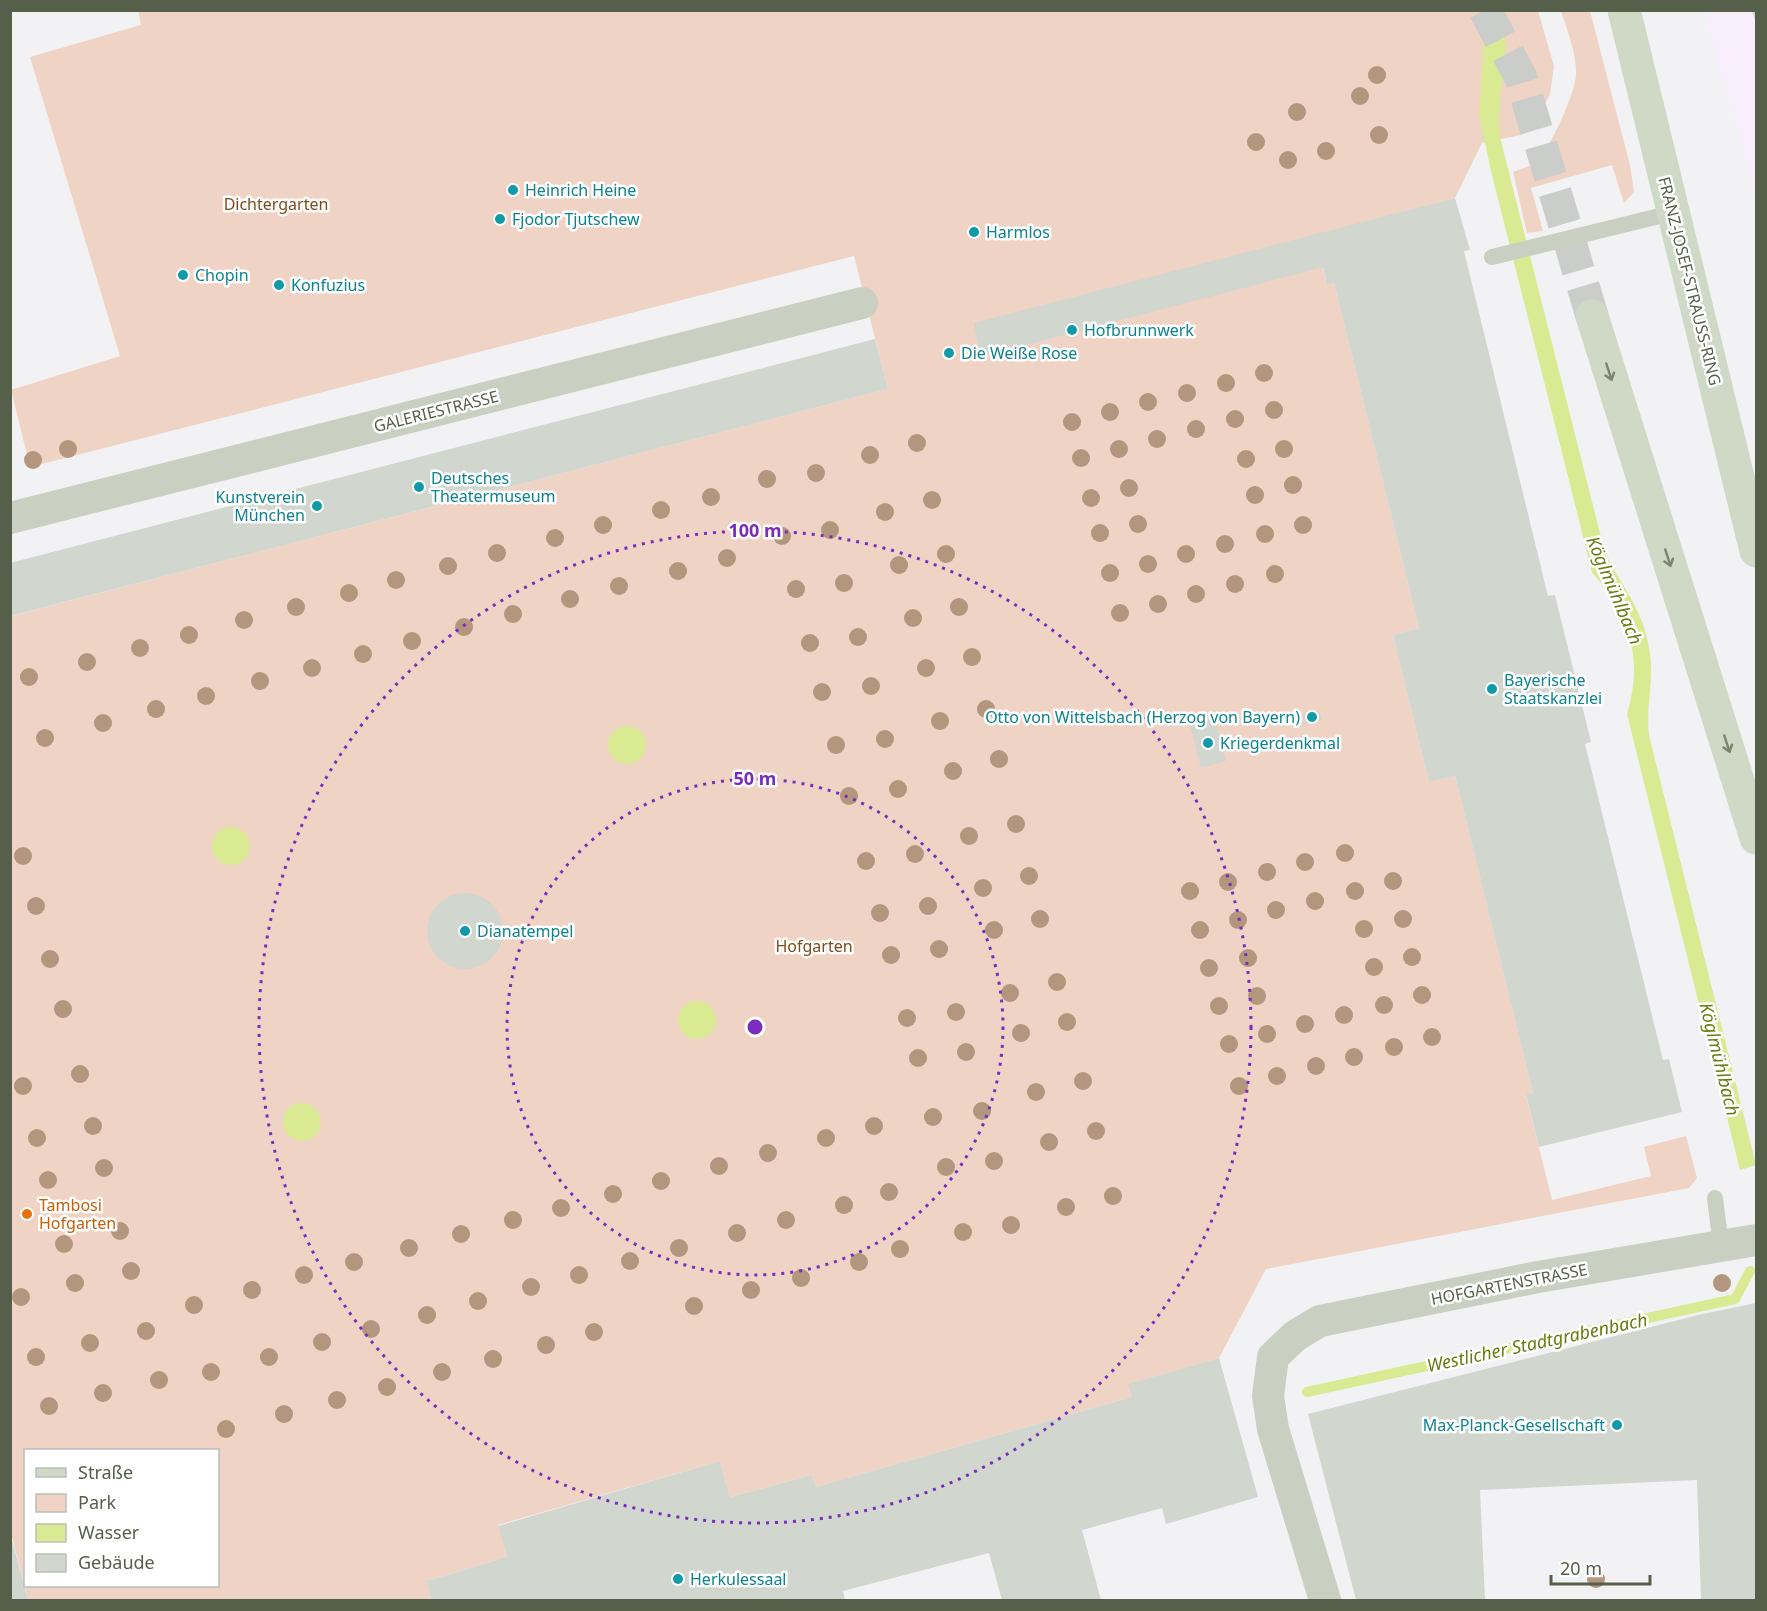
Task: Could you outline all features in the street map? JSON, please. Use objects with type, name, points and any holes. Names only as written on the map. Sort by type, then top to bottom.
[{"type":"main road","name":"FRANZ-JOSEF-STRAUSS-RING","points":[[1624,10],[1756,552]]},
{"type":"main road","points":[[1592,316],[1756,838]]},
{"type":"street","name":"GALERIESTRASSE","points":[[10,518],[861,303]]},
{"type":"street","name":"HOFGARTENSTRASSE","points":[[1325,1600],[1273,1429],[1268,1396],[1273,1357],[1295,1336],[1320,1321],[1538,1278],[1756,1240]]},
{"type":"lane","points":[[1497,256],[1672,213]]},
{"type":"lane","points":[[1715,1198],[1721,1246]]},
{"type":"shaded area","points":[[1705,11],[1756,11],[1755,193]]},
{"type":"green space","name":"Hofgarten","points":[[138,10],[1538,11],[1554,66],[1550,94],[1533,129],[1521,135],[1482,143],[1455,198],[1315,235],[1327,285],[1334,283],[1419,628],[1393,635],[1429,782],[1455,776],[1533,1093],[1526,1095],[1552,1200],[1651,1176],[1644,1147],[1686,1136],[1697,1178],[1689,1188],[1266,1269],[1219,1358],[1129,1384],[1132,1397],[816,1487],[812,1475],[730,1497],[720,1461],[498,1525],[507,1557],[427,1581],[431,1598],[424,1600],[28,1600],[25,1587],[219,1587],[219,1449],[24,1449],[24,1584],[11,1533],[11,616],[888,389],[854,256],[30,467],[11,390],[120,356],[30,57],[141,25]]},
{"type":"green space","points":[[1561,11],[1590,11],[1630,165],[1634,192],[1624,203],[1612,165],[1531,188],[1543,231],[1527,233],[1513,172],[1535,163],[1546,150],[1568,105],[1575,83],[1576,67],[1573,51]]},
{"type":"water","name":"Köglmühlbach","points":[[1480,11],[1502,11],[1506,43],[1499,109],[1501,141],[1605,553],[1635,606],[1646,632],[1651,664],[1649,735],[1756,1165],[1740,1170],[1627,714],[1634,674],[1630,638],[1615,604],[1592,572],[1491,171],[1479,115],[1484,33]]},
{"type":"water","points":[[627,726],[641,731],[646,745],[641,759],[627,764],[613,759],[608,745],[613,731]]},
{"type":"water","points":[[231,827],[245,832],[250,846],[245,860],[231,865],[217,860],[212,846],[217,832]]},
{"type":"water","points":[[697,1001],[711,1006],[716,1020],[711,1034],[697,1039],[683,1034],[678,1020],[683,1006]]},
{"type":"water","points":[[302,1103],[316,1108],[321,1122],[316,1136],[302,1141],[288,1136],[283,1122],[288,1108]]},
{"type":"building","points":[[1752,10],[1756,10],[1756,25]]},
{"type":"building","name":"Bayerische Staatskanzlei","points":[[1455,198],[1470,250],[1464,251],[1548,596],[1555,595],[1591,742],[1585,744],[1663,1060],[1669,1059],[1682,1112],[1539,1147],[1526,1094],[1533,1093],[1455,776],[1429,782],[1393,635],[1419,628],[1334,283],[1327,285],[1323,267],[980,357],[974,323]]},
{"type":"building","points":[[875,339],[888,389],[10,616],[10,563]]},
{"type":"building","name":"Otto von Wittelsbach (Herzog von Bayern)","points":[[1319,710],[1322,720],[1304,725],[1302,715]]},
{"type":"building","name":"Kriegerdenkmal","points":[[1215,719],[1226,761],[1201,768],[1190,725]]},
{"type":"building","name":"Dianatempel","points":[[465,893],[479,896],[492,904],[500,917],[503,931],[500,945],[492,958],[479,966],[465,969],[451,966],[438,958],[430,945],[427,931],[430,917],[438,904],[451,896]]},
{"type":"building","name":"Max-Planck-Gesellschaft","points":[[1756,1303],[1756,1600],[1701,1600],[1697,1480],[1480,1490],[1485,1600],[1356,1600],[1308,1414],[1698,1315]]},
{"type":"building","points":[[1219,1358],[1258,1497],[1166,1524],[1162,1508],[1082,1530],[1101,1600],[1002,1600],[989,1553],[843,1591],[845,1600],[426,1600],[431,1598],[427,1581],[507,1557],[498,1526],[720,1461],[730,1497],[812,1475],[816,1487],[1132,1397],[1128,1384]]},
{"type":"building","points":[[10,1536],[11,1536],[28,1600],[10,1600]]},
{"type":"waterway","name":"Westlicher Stadtgrabenbach","points":[[1307,1392],[1735,1299],[1750,1271]]},
{"type":"tunnel","points":[[1485,10],[1521,78],[1592,316]]},
{"type":"place","name":"Heinrich Heine","points":[[513,190]]},
{"type":"place","name":"Fjodor Tjutschew","points":[[500,219]]},
{"type":"place","name":"Harmlos","points":[[974,232]]},
{"type":"place","name":"Chopin","points":[[183,275]]},
{"type":"place","name":"Konfuzius","points":[[279,285]]},
{"type":"place","name":"Hofbrunnwerk","points":[[1072,330]]},
{"type":"place","name":"Die Weiße Rose","points":[[949,353]]},
{"type":"place","name":"Deutsches Theatermuseum","points":[[419,487]]},
{"type":"place","name":"Kunstverein München","points":[[317,506]]},
{"type":"place","name":"Bayerische Staatskanzlei","points":[[1492,689]]},
{"type":"place","name":"Otto von Wittelsbach (Herzog von Bayern)","points":[[1312,717]]},
{"type":"place","name":"Kriegerdenkmal","points":[[1208,743]]},
{"type":"place","name":"Dianatempel","points":[[465,931]]},
{"type":"place","name":"Tambosi Hofgarten","points":[[27,1214]]},
{"type":"place","name":"Max-Planck-Gesellschaft","points":[[1617,1425]]},
{"type":"place","name":"Herkulessaal","points":[[678,1579]]},
{"type":"park label","name":"Dichtergarten","points":[[276,204]]}]
